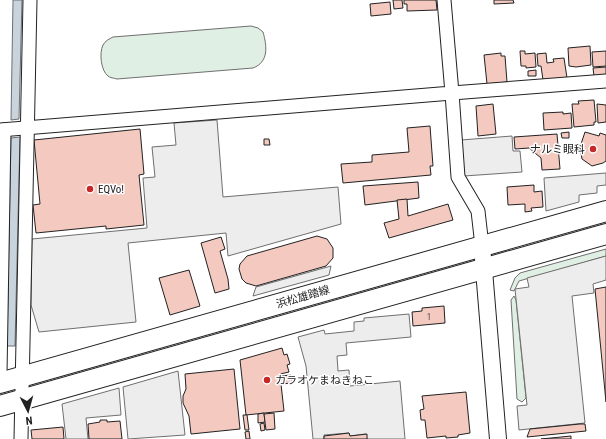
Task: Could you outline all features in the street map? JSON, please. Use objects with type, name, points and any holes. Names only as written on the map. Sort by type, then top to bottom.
[{"type":"main road","name":"浜松雄踏線","points":[[0,383],[606,211]]},
{"type":"main road","name":"浜松雄踏線","points":[[0,406],[606,234]]},
{"type":"street","points":[[21,439],[30,0]]},
{"type":"street","points":[[444,0],[458,177],[478,211],[498,439]]},
{"type":"street","points":[[0,375],[2,130],[606,81]]},
{"type":"green space","points":[[251,26],[258,28],[263,32],[266,48],[266,53],[262,62],[253,68],[117,79],[108,76],[102,66],[101,53],[103,45],[106,41],[113,37]]},
{"type":"green space","points":[[606,249],[606,256],[519,281],[514,291],[510,290],[515,278],[520,273]]},
{"type":"green space","points":[[514,296],[516,300],[526,398],[522,402],[517,399],[511,300]]},
{"type":"shaded area","points":[[13,0],[22,0],[19,119],[11,120]]},
{"type":"shaded area","points":[[217,120],[223,197],[338,187],[341,224],[228,256],[226,233],[128,243],[136,322],[39,332],[31,305],[32,239],[147,228],[143,178],[155,177],[152,147],[176,145],[174,123]]},
{"type":"shaded area","points":[[512,136],[513,151],[520,151],[522,172],[464,176],[461,140]]},
{"type":"shaded area","points":[[20,137],[15,346],[7,346],[11,138]]},
{"type":"shaded area","points":[[606,173],[606,185],[597,186],[597,193],[579,195],[579,202],[546,211],[544,178]]},
{"type":"shaded area","points":[[606,256],[606,280],[593,284],[594,293],[572,296],[585,423],[519,430],[517,406],[527,405],[515,289],[529,287],[527,278]]},
{"type":"shaded area","points":[[331,266],[329,275],[253,296],[256,287]]},
{"type":"shaded area","points":[[409,314],[411,337],[346,343],[347,355],[337,356],[338,371],[349,370],[350,386],[400,381],[405,439],[367,439],[366,434],[350,436],[349,433],[324,435],[324,439],[313,439],[306,366],[298,337],[324,330],[325,334],[354,331],[354,322],[364,321],[364,318]]},
{"type":"shaded area","points":[[178,371],[185,435],[128,439],[123,387]]},
{"type":"shaded area","points":[[119,388],[121,415],[86,418],[88,439],[66,439],[62,404]]},
{"type":"building","points":[[393,0],[402,0],[403,8],[394,9]]},
{"type":"building","points":[[404,0],[436,0],[437,10],[407,11],[407,4],[404,4]]},
{"type":"building","points":[[494,0],[513,0],[514,3],[494,4]]},
{"type":"building","points":[[390,2],[391,14],[371,16],[370,4]]},
{"type":"building","points":[[590,46],[591,65],[576,67],[569,66],[568,48]]},
{"type":"building","points":[[520,51],[525,51],[525,54],[535,53],[536,67],[526,68],[526,66],[521,66]]},
{"type":"building","points":[[606,51],[606,66],[593,67],[592,52]]},
{"type":"building","points":[[501,53],[501,56],[505,56],[507,82],[487,84],[484,55]]},
{"type":"building","points":[[546,53],[547,63],[554,62],[553,59],[564,58],[567,78],[543,80],[541,66],[538,66],[537,54]]},
{"type":"building","points":[[606,67],[606,75],[594,76],[593,68]]},
{"type":"building","points":[[536,70],[536,76],[528,76],[528,71]]},
{"type":"building","points":[[594,100],[596,122],[594,122],[594,125],[574,127],[572,104],[579,104],[578,101]]},
{"type":"building","points":[[493,104],[496,134],[478,136],[476,106]]},
{"type":"building","points":[[597,104],[606,105],[606,122],[598,123]]},
{"type":"building","points":[[563,112],[563,114],[571,113],[572,128],[544,130],[543,113]]},
{"type":"building","points":[[430,126],[433,166],[430,166],[431,175],[343,183],[341,164],[372,162],[372,155],[409,152],[407,128]]},
{"type":"building","name":"EQVo!","points":[[140,129],[144,174],[139,175],[144,225],[106,229],[106,226],[36,233],[33,205],[40,204],[34,140]]},
{"type":"building","points":[[569,132],[569,138],[562,138],[561,133]]},
{"type":"building","name":"ナルミ眼科","points":[[585,132],[599,136],[600,133],[606,135],[606,161],[603,163],[592,166],[582,159],[580,147]]},
{"type":"building","points":[[557,134],[560,169],[542,170],[541,158],[529,148],[515,149],[514,137]]},
{"type":"building","points":[[264,139],[269,139],[270,145],[264,145]]},
{"type":"building","points":[[418,182],[419,198],[365,205],[363,186]]},
{"type":"building","points":[[534,185],[534,192],[542,191],[543,207],[531,208],[532,211],[525,212],[525,204],[508,205],[507,187]]},
{"type":"building","points":[[407,199],[408,216],[448,204],[453,220],[389,238],[384,223],[399,219],[397,200]]},
{"type":"building","points":[[317,236],[327,239],[333,248],[333,258],[326,266],[256,286],[246,283],[242,279],[239,269],[240,264],[247,256]]},
{"type":"building","points":[[221,237],[225,249],[220,251],[228,279],[229,289],[215,293],[201,243]]},
{"type":"building","points":[[189,270],[200,306],[170,315],[159,278]]},
{"type":"building","points":[[606,287],[606,402],[595,289]]},
{"type":"building","points":[[444,306],[445,323],[413,326],[412,312],[422,311],[422,308]]},
{"type":"building","name":"カラオケまねきねこ","points":[[282,348],[284,355],[287,354],[290,364],[287,365],[289,372],[280,374],[280,376],[291,375],[292,383],[281,384],[284,411],[246,415],[240,360]]},
{"type":"building","points":[[234,369],[240,429],[191,434],[189,416],[183,403],[183,396],[186,389],[185,374]]},
{"type":"building","points":[[466,392],[470,433],[458,435],[458,437],[446,438],[446,436],[427,438],[425,420],[421,420],[420,410],[424,409],[422,396]]},
{"type":"building","points":[[264,413],[265,422],[258,423],[258,414]]},
{"type":"building","points":[[274,413],[275,429],[266,430],[264,414]]},
{"type":"building","points":[[243,415],[247,415],[249,430],[245,430]]},
{"type":"building","points":[[100,420],[107,420],[107,422],[120,421],[122,439],[89,439],[88,424],[100,422]]},
{"type":"building","points":[[264,423],[265,430],[261,431],[260,424]]},
{"type":"building","points":[[585,424],[586,431],[527,437],[530,429]]},
{"type":"building","points":[[63,427],[64,439],[32,439],[31,430]]},
{"type":"building","points":[[249,431],[250,439],[246,439],[245,432]]},
{"type":"building","points":[[349,433],[350,436],[367,434],[367,439],[324,439],[324,436]]},
{"type":"building","points":[[571,436],[571,439],[541,439]]},
{"type":"place","name":"ナルミ眼科","points":[[593,149]]},
{"type":"place","name":"EQVo!","points":[[90,189]]},
{"type":"place","name":"カラオケまねきねこ","points":[[267,380]]}]
